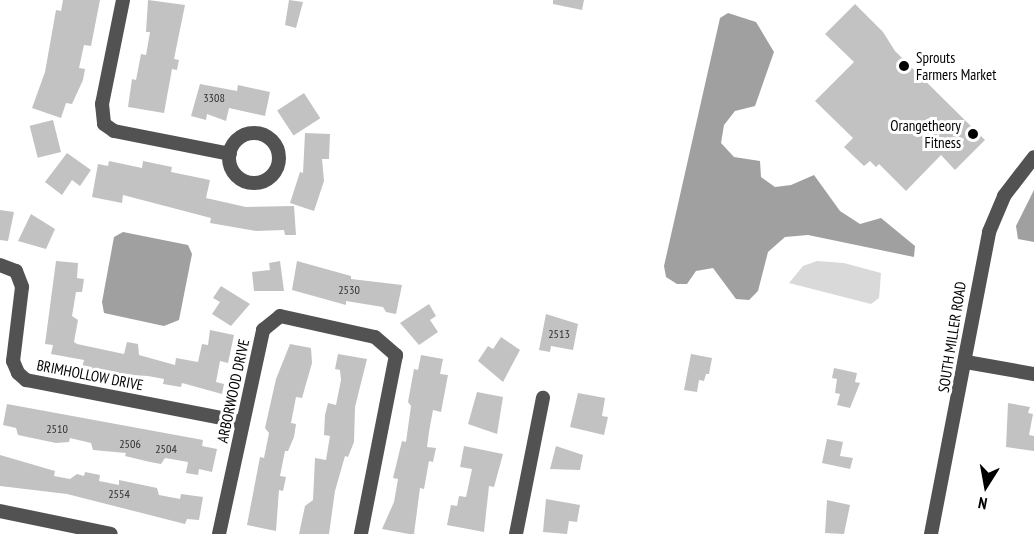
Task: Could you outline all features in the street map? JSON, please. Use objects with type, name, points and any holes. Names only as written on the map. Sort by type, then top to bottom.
[{"type":"street","points":[[123,0],[102,104],[104,123],[114,131],[230,154]]},
{"type":"street","name":"SOUTH MILLER ROAD","points":[[931,534],[966,362],[989,232],[1004,196],[1034,157]]},
{"type":"street","name":"BRIMHOLLOW DRIVE","points":[[0,265],[16,271],[22,287],[13,361],[18,374],[26,380],[243,422]]},
{"type":"street","name":"ARBORWOOD DRIVE","points":[[219,534],[263,330],[280,316],[375,337],[396,355],[361,534]]},
{"type":"street","points":[[966,362],[1034,374]]},
{"type":"street","points":[[516,534],[543,398]]},
{"type":"street","points":[[0,511],[111,534]]},
{"type":"shaded area","points":[[728,13],[756,22],[774,52],[755,106],[735,111],[724,125],[721,143],[734,157],[760,161],[761,177],[775,187],[791,185],[814,175],[840,211],[860,224],[881,218],[915,246],[914,257],[808,235],[785,237],[768,252],[758,291],[749,300],[736,299],[713,268],[696,271],[687,284],[677,284],[666,277],[664,266],[720,18]]},
{"type":"shaded area","points":[[1034,190],[1034,242],[1018,239],[1016,226]]},
{"type":"shaded area","points":[[123,232],[188,245],[192,254],[179,320],[164,326],[104,313],[102,302],[114,237]]},
{"type":"shaded area","points":[[817,261],[844,263],[881,273],[879,298],[871,304],[789,283],[803,266]]},
{"type":"building","points":[[63,0],[100,0],[91,46],[84,45],[79,68],[85,69],[83,80],[72,104],[66,103],[61,118],[32,108],[45,72],[56,10],[61,11]]},
{"type":"building","points":[[148,0],[185,5],[174,59],[179,60],[177,70],[172,69],[164,113],[128,107],[132,79],[136,80],[141,54],[146,55],[150,32],[146,32]]},
{"type":"building","points":[[289,0],[303,2],[296,28],[285,25]]},
{"type":"building","points":[[553,0],[584,0],[582,10],[553,4]]},
{"type":"building","points":[[855,4],[883,32],[895,51],[985,140],[955,170],[941,155],[906,191],[879,164],[876,167],[870,161],[864,166],[844,147],[853,138],[815,101],[854,62],[825,34]]},
{"type":"building","points":[[200,84],[237,91],[238,85],[270,92],[265,116],[229,108],[226,121],[207,114],[206,120],[191,116]]},
{"type":"building","points":[[304,93],[320,118],[294,136],[277,110]]},
{"type":"building","points":[[53,120],[61,152],[38,158],[30,126]]},
{"type":"building","points":[[305,133],[330,134],[329,159],[322,159],[324,181],[314,211],[290,203],[300,172],[303,173]]},
{"type":"building","points":[[67,153],[91,170],[80,186],[72,180],[62,195],[45,182]]},
{"type":"building","points":[[109,161],[142,168],[143,161],[172,167],[171,172],[210,180],[206,198],[246,207],[294,206],[296,235],[285,235],[284,230],[256,231],[210,223],[211,218],[123,195],[122,203],[92,197],[98,164],[108,166]]},
{"type":"building","points":[[0,210],[14,212],[8,241],[0,240]]},
{"type":"building","points":[[31,214],[55,229],[46,249],[18,241]]},
{"type":"building","points":[[56,261],[78,263],[77,278],[84,279],[82,292],[76,292],[72,316],[78,320],[74,342],[77,344],[124,354],[127,342],[138,344],[139,355],[175,365],[176,358],[198,362],[202,344],[208,345],[210,330],[234,335],[228,363],[220,361],[216,382],[224,384],[222,394],[182,383],[181,387],[163,384],[164,379],[148,376],[99,373],[82,368],[84,360],[51,354],[53,345],[45,344]]},
{"type":"building","points":[[280,261],[284,291],[254,291],[252,272],[270,270],[269,263]]},
{"type":"building","points":[[297,261],[351,276],[351,279],[402,285],[396,314],[386,312],[383,307],[346,301],[346,305],[292,290]]},
{"type":"building","points":[[221,286],[250,304],[231,326],[212,314],[220,302],[213,298]]},
{"type":"building","points":[[429,304],[436,316],[430,320],[438,332],[419,345],[400,323]]},
{"type":"building","points":[[546,314],[578,324],[573,350],[551,346],[550,352],[539,350]]},
{"type":"building","points":[[501,337],[520,350],[503,382],[478,361],[488,346],[493,349]]},
{"type":"building","points":[[290,344],[311,348],[312,363],[302,398],[296,397],[291,423],[296,424],[294,437],[288,451],[285,451],[280,476],[286,477],[283,491],[279,490],[276,531],[247,525],[260,457],[264,458],[269,433],[265,428],[276,379]]},
{"type":"building","points":[[338,354],[367,359],[355,407],[354,442],[348,457],[345,456],[335,491],[329,534],[299,534],[305,506],[313,500],[315,458],[326,460],[330,436],[324,435],[325,415],[328,403],[336,405],[341,380],[340,370],[335,369]]},
{"type":"building","points":[[691,354],[712,358],[709,374],[706,374],[704,381],[699,380],[697,392],[684,390]]},
{"type":"building","points":[[421,355],[443,359],[440,374],[448,375],[441,412],[433,410],[427,447],[436,448],[433,462],[429,461],[424,489],[420,488],[414,534],[409,534],[382,529],[394,502],[398,479],[393,478],[402,441],[406,442],[411,406],[408,402],[414,369],[418,370]]},
{"type":"building","points":[[834,368],[857,373],[855,382],[860,383],[850,408],[837,405],[840,394],[835,393],[837,379],[832,378]]},
{"type":"building","points":[[477,392],[503,397],[497,434],[468,424]]},
{"type":"building","points":[[578,393],[605,398],[602,416],[608,417],[604,435],[570,427]]},
{"type":"building","points":[[1008,403],[1030,407],[1028,413],[1033,414],[1029,435],[1034,436],[1034,451],[1006,447]]},
{"type":"building","points":[[7,404],[203,440],[202,446],[217,449],[212,472],[199,469],[198,475],[186,473],[188,462],[165,458],[161,464],[150,462],[125,456],[126,453],[93,450],[91,443],[70,438],[69,442],[56,443],[18,435],[16,428],[3,425]]},
{"type":"building","points":[[827,439],[843,442],[840,456],[853,458],[850,469],[822,463]]},
{"type":"building","points":[[464,446],[503,454],[494,487],[489,486],[484,532],[447,525],[451,505],[457,506],[459,496],[466,497],[472,469],[460,467]]},
{"type":"building","points":[[556,446],[583,455],[580,470],[550,469]]},
{"type":"building","points":[[0,455],[55,471],[54,476],[70,479],[77,474],[84,476],[85,472],[100,475],[99,481],[119,485],[119,480],[157,488],[159,495],[180,499],[181,494],[203,497],[199,520],[187,519],[185,524],[67,494],[0,486]]},
{"type":"building","points":[[546,499],[580,505],[577,522],[569,521],[567,534],[543,532]]},
{"type":"building","points":[[827,500],[850,505],[844,534],[825,533]]},
{"type":"place","name":"Sprouts Farmers Market","points":[[904,66]]},
{"type":"place","name":"Orangetheory Fitness","points":[[973,134]]}]
